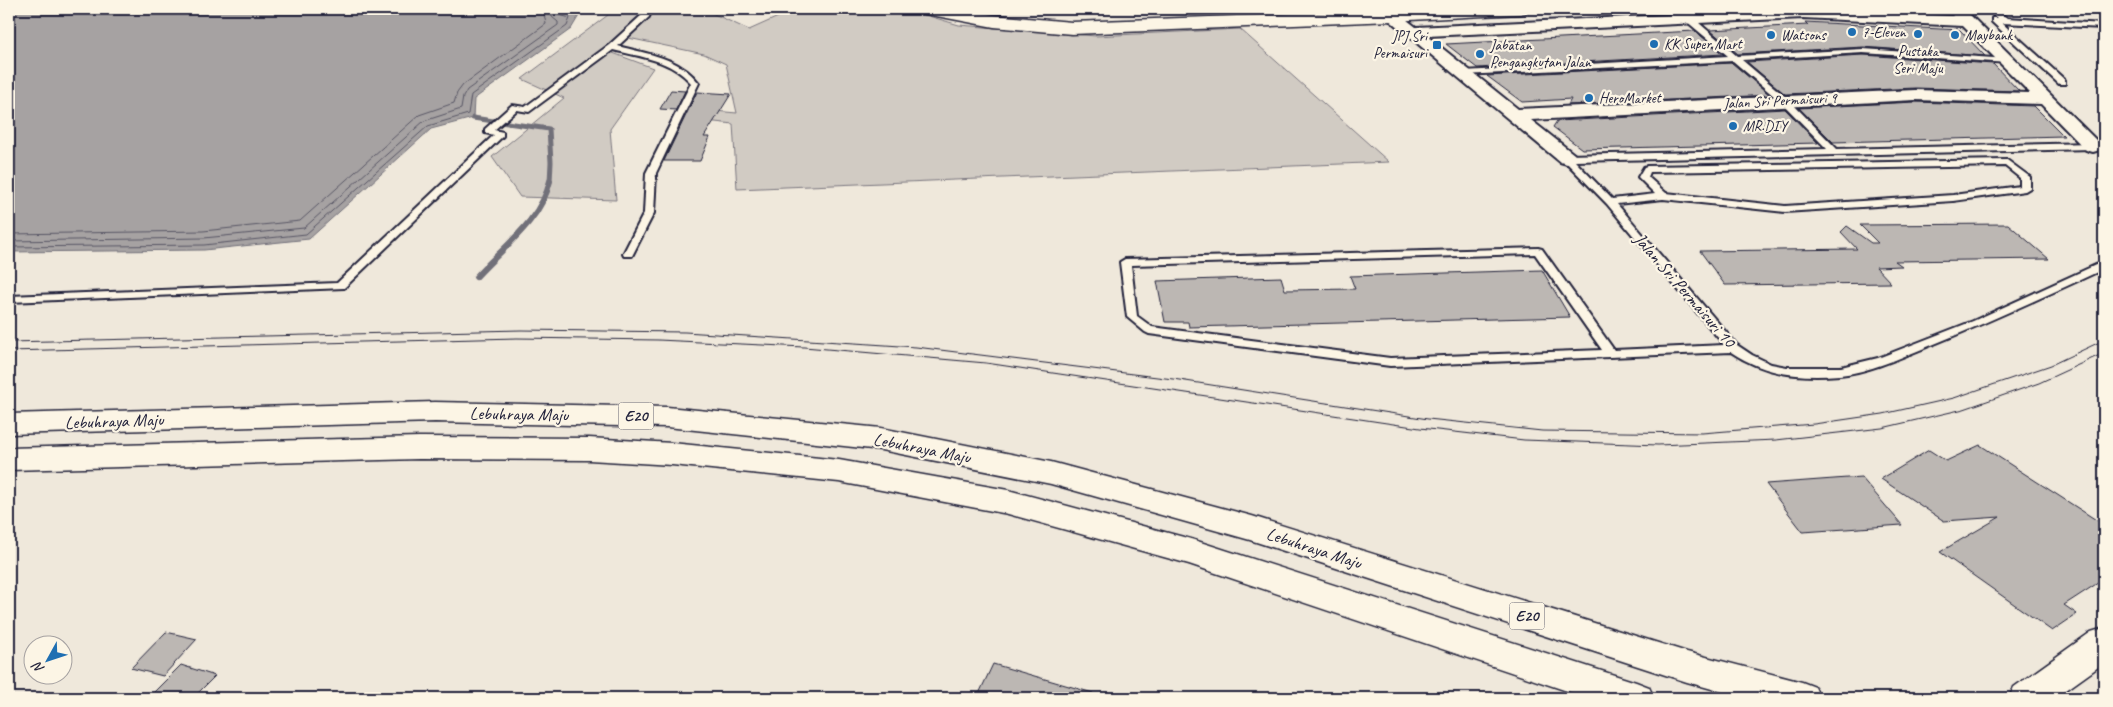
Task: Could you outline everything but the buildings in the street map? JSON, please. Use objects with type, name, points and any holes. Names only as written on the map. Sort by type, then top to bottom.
[{"type":"main road","points":[[926,9],[994,21],[1072,28],[1388,12],[1520,9]]},
{"type":"main road","points":[[966,9],[1035,17],[1096,19],[1325,9]]},
{"type":"main road","points":[[2094,9],[2104,9]]},
{"type":"main road","name":"Lebuhraya Maju","points":[[9,424],[435,412],[667,417],[881,439],[1051,473],[1252,528],[1687,667],[1802,698]]},
{"type":"main road","name":"Lebuhraya Maju","points":[[9,459],[419,448],[589,449],[672,454],[839,471],[1008,502],[1191,552],[1636,698]]},
{"type":"main road","points":[[2027,698],[2104,643]]},
{"type":"street","name":"Jalan Sri Permaisuri 10","points":[[1388,12],[1568,158]]},
{"type":"street","points":[[1412,32],[1803,13],[1961,15],[2093,146]]},
{"type":"street","name":"Jalan Sri Permaisuri 9","points":[[1514,115],[1914,95],[2046,99]]},
{"type":"lane","points":[[9,299],[340,286],[500,134],[488,131],[515,107],[526,110],[612,47],[646,15],[648,9]]},
{"type":"lane","points":[[1991,9],[2004,20]]},
{"type":"lane","points":[[1688,18],[1785,101],[1834,151]]},
{"type":"lane","points":[[2062,82],[1995,20],[2104,26]]},
{"type":"lane","points":[[612,47],[674,64],[688,73],[695,83],[651,173],[649,213],[628,254]]},
{"type":"lane","points":[[1464,73],[1863,51],[2008,61]]},
{"type":"lane","points":[[1568,158],[2093,146]]},
{"type":"lane","name":"Jalan Sri Permaisuri 10","points":[[1568,158],[1610,202],[1733,348],[1748,358],[1768,367],[1787,371],[1849,369],[1881,361],[1978,323],[2104,265]]},
{"type":"lane","points":[[1610,202],[1663,196],[1785,209],[1953,198],[2025,188],[2025,177],[2007,163],[1647,169],[1642,177],[1663,196]]},
{"type":"lane","points":[[1610,353],[1538,251],[1125,262],[1132,316],[1149,330],[1390,362],[1733,348]]},
{"type":"shaded area","points":[[602,9],[652,9],[660,11],[660,9],[703,9],[749,30],[796,9],[905,9],[959,25],[1096,36],[1240,29],[1389,162],[737,189],[733,124],[688,119],[691,109],[737,113],[726,64],[704,54],[619,36],[602,49],[653,68],[610,129],[616,200],[520,197],[492,157],[564,98],[522,79],[608,15]]},
{"type":"water","points":[[9,9],[547,9],[580,14],[571,29],[474,99],[473,118],[431,129],[309,239],[204,250],[9,252]]},
{"type":"waterway","points":[[473,118],[549,129],[550,182]]},
{"type":"waterway","points":[[476,277],[529,221],[538,209],[550,181]]},
{"type":"tram line","points":[[9,342],[521,330],[685,332],[916,347],[1173,379],[1428,419],[1542,431],[1702,433],[1814,424],[1883,414],[1954,398],[2051,365],[2104,340]]},
{"type":"tram line","points":[[9,351],[517,338],[658,340],[804,347],[986,363],[1420,428],[1524,440],[1658,445],[1776,440],[1882,428],[1964,409],[2039,383],[2104,353]]},
{"type":"place","name":"7-Eleven","points":[[1852,32]]},
{"type":"place","name":"Pustaka Seri Maju","points":[[1918,34]]},
{"type":"place","name":"Watsons","points":[[1771,35]]},
{"type":"place","name":"Maybank","points":[[1955,35]]},
{"type":"place","name":"KK Super Mart","points":[[1654,44]]},
{"type":"place","name":"JPJ Sri Permaisuri","points":[[1437,45]]},
{"type":"place","name":"Jabatan Pengangkutan Jalan","points":[[1480,54]]},
{"type":"place","name":"HeroMarket","points":[[1589,98]]},
{"type":"place","name":"MR.DIY","points":[[1733,126]]}]
